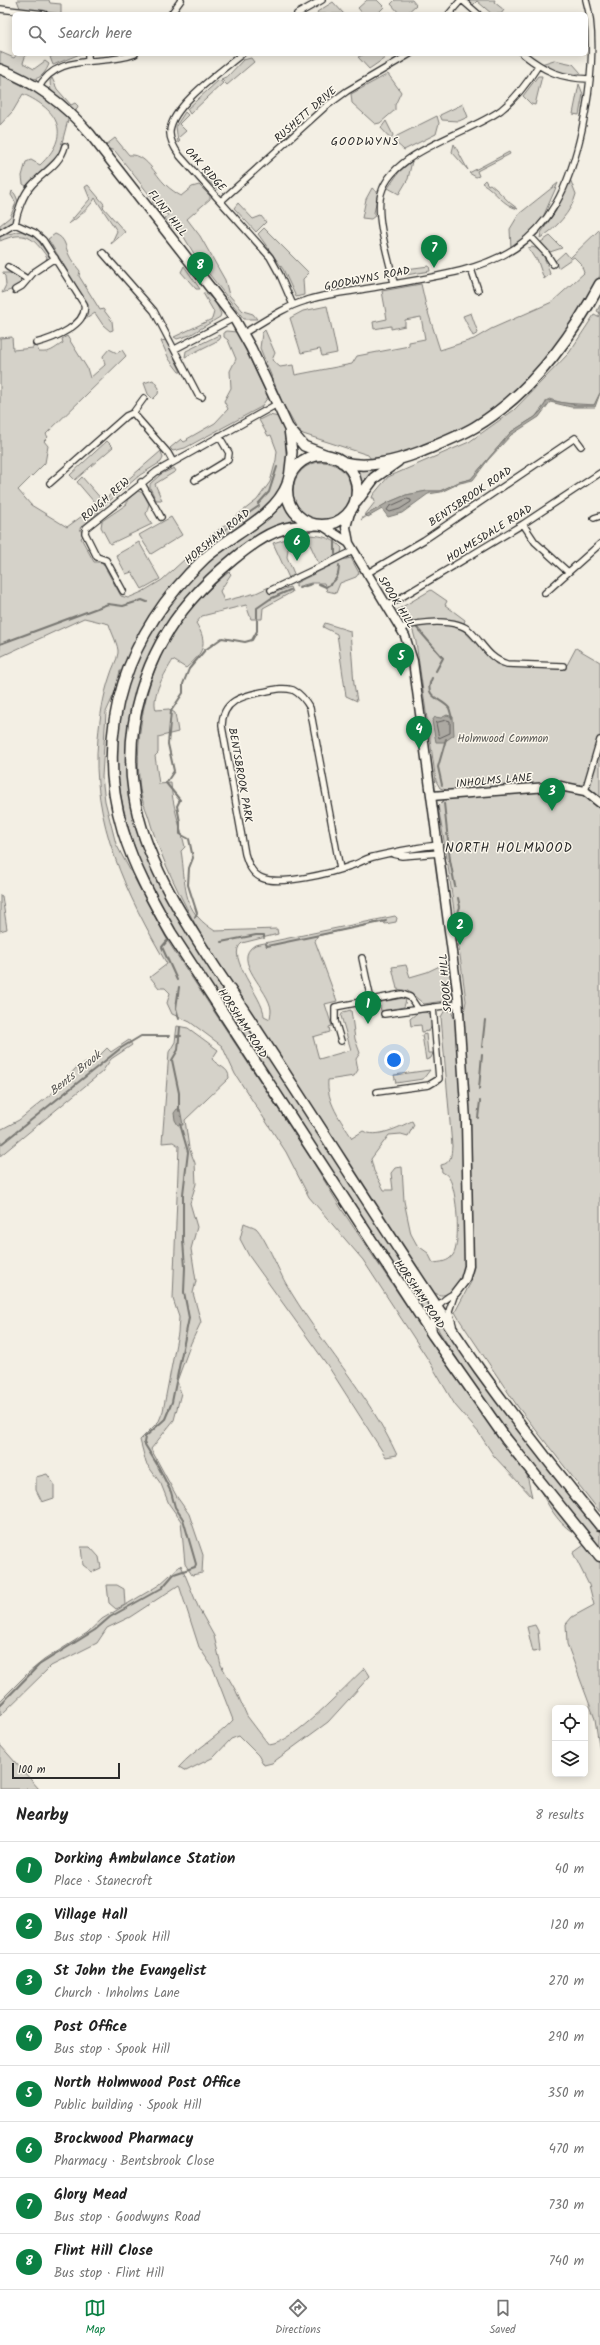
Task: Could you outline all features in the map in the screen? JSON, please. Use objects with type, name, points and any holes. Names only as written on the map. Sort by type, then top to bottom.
[{"type":"highway","points":[[405,457],[374,478],[352,508],[338,522],[318,525],[296,514],[290,504],[288,481],[294,468],[311,458],[332,457],[342,462],[369,464],[405,457],[448,441],[474,428],[517,395],[553,358],[583,314],[600,284]]},
{"type":"highway","points":[[342,462],[356,479],[356,497],[352,508]]},
{"type":"highway","name":"HORSHAM ROAD","points":[[288,481],[284,493],[274,505],[209,555],[175,588],[150,622],[140,641],[125,677],[115,716],[112,757],[116,803],[130,853],[142,880],[171,933],[434,1336],[511,1445],[600,1556]]},
{"type":"highway","name":"HORSHAM ROAD","points":[[318,525],[280,530],[248,548],[196,594],[167,631],[149,667],[136,709],[131,757],[134,797],[143,831],[160,874],[188,925],[437,1306],[547,1460],[600,1525]]},
{"type":"main road","name":"FLINT HILL","points":[[0,69],[38,89],[68,110],[90,134],[234,318],[244,333],[288,427],[304,446],[332,457]]},
{"type":"main road","name":"FLINT HILL","points":[[288,427],[292,452],[288,481]]},
{"type":"street","points":[[172,12],[181,0]]},
{"type":"street","points":[[301,12],[322,0]]},
{"type":"street","points":[[451,12],[461,0],[476,12]]},
{"type":"street","name":"GOODWYNS ROAD","points":[[244,333],[293,305],[315,298],[471,269],[496,260],[531,237],[554,206],[571,165],[584,122],[589,79],[590,21],[586,0]]},
{"type":"street","points":[[0,9],[26,12]]},
{"type":"street","points":[[38,89],[45,78],[55,69],[88,57],[120,58],[128,56]]},
{"type":"street","name":"OAK RIDGE","points":[[240,56],[182,107],[172,120],[170,131],[172,143],[180,156],[221,200],[270,257],[280,275],[293,305]]},
{"type":"street","name":"RUSHETT DRIVE","points":[[221,200],[325,107],[347,91],[407,56]]},
{"type":"street","points":[[526,56],[538,66],[556,75],[589,79]]},
{"type":"street","points":[[394,283],[380,210],[382,193],[387,179],[405,161],[501,110],[519,92],[538,66]]},
{"type":"street","points":[[0,233],[16,224],[19,210],[31,187],[61,158],[65,146]]},
{"type":"street","points":[[16,224],[35,232],[55,258],[77,291],[85,309],[65,332],[36,343]]},
{"type":"street","points":[[531,237],[546,252],[552,264]]},
{"type":"street","points":[[103,253],[149,304],[175,349],[198,395],[202,397]]},
{"type":"street","points":[[15,290],[22,286],[34,272],[55,258]]},
{"type":"street","points":[[8,267],[27,279]]},
{"type":"street","points":[[471,269],[478,290]]},
{"type":"street","points":[[175,349],[234,318]]},
{"type":"street","points":[[50,483],[126,416],[133,414],[144,398]]},
{"type":"street","name":"ROUGH REW","points":[[123,591],[106,560],[97,558],[85,533],[86,528],[142,482],[173,462],[277,404]]},
{"type":"street","points":[[133,414],[168,453],[173,462]]},
{"type":"street","points":[[195,480],[228,460],[229,453],[219,436]]},
{"type":"street","name":"BENTSBROOK ROAD","points":[[366,574],[424,540],[575,438],[580,446]]},
{"type":"street","name":"HOLMESDALE ROAD","points":[[387,606],[523,524],[600,473]]},
{"type":"street","name":"ROUGH REW","points":[[142,482],[161,517]]},
{"type":"street","name":"SPOOK HILL","points":[[352,508],[346,527],[351,547],[366,574],[401,628],[413,661],[440,849],[458,1004],[466,1121],[469,1266],[465,1280],[455,1293],[437,1306]]},
{"type":"street","points":[[523,524],[535,542],[568,572]]},
{"type":"street","name":"SPOOK HILL","points":[[318,525],[351,547]]},
{"type":"street","points":[[545,593],[600,544]]},
{"type":"street","points":[[271,590],[351,547]]},
{"type":"street","points":[[401,628],[416,622],[458,624],[471,632],[487,652],[498,661],[507,664],[563,666]]},
{"type":"street","name":"BENTSBROOK PARK","points":[[340,869],[310,708],[300,694],[283,688],[240,696],[226,709],[222,718],[222,726],[249,865],[262,878],[277,881],[340,869],[372,857],[392,854],[402,856],[440,849]]},
{"type":"street","points":[[585,791],[600,740]]},
{"type":"street","name":"INHOLMS LANE","points":[[432,796],[560,786],[585,791],[600,803]]},
{"type":"street","points":[[362,958],[371,1000]]},
{"type":"street","points":[[341,1041],[335,1021],[335,1007],[402,994],[410,997],[418,1009]]},
{"type":"street","points":[[384,1014],[458,1004]]},
{"type":"street","points":[[377,1092],[429,1085],[439,1079],[433,1007]]},
{"type":"street","name":"SPOOK HILL","points":[[455,1293],[449,1311],[458,1336]]},
{"type":"street","points":[[434,1336],[431,1322],[437,1306]]},
{"type":"green space","points":[[17,0],[49,0],[50,3],[61,4],[61,12],[47,12],[20,8]]},
{"type":"green space","points":[[367,0],[377,0],[384,7],[379,12],[361,12],[358,8]]},
{"type":"green space","points":[[395,0],[412,0],[416,5],[408,12],[398,12],[391,4]]},
{"type":"green space","points":[[468,0],[495,0],[494,2],[504,10],[502,12],[490,12],[477,1],[473,5]]},
{"type":"green space","points":[[333,2],[342,12],[317,12]]},
{"type":"green space","points":[[0,52],[14,58],[16,56],[25,56],[23,63],[34,69],[45,61],[49,64],[43,74],[34,79],[0,65]]},
{"type":"green space","points":[[52,56],[75,56],[53,65],[50,57]]},
{"type":"green space","points":[[384,56],[385,58],[369,69],[358,57]]},
{"type":"green space","points":[[251,58],[254,62],[227,85],[221,79],[228,76],[243,60]]},
{"type":"green space","points":[[554,60],[573,64],[581,73],[571,75],[566,74],[555,71],[541,64]]},
{"type":"green space","points":[[0,74],[50,100],[69,116],[59,154],[26,186],[23,184],[22,176],[26,162],[31,160],[40,165],[50,154],[56,144],[58,134],[57,124],[53,116],[45,108],[35,100],[23,94],[13,111],[0,125]]},
{"type":"green space","points":[[388,74],[401,92],[395,105],[395,110],[380,123],[375,124],[352,103],[351,94]]},
{"type":"green space","points":[[538,76],[542,76],[535,105],[531,104],[523,96]]},
{"type":"green space","points":[[52,78],[57,89],[71,105],[75,103],[78,106],[75,113],[51,92],[50,81]]},
{"type":"green space","points":[[219,80],[223,83],[190,114],[187,109]]},
{"type":"green space","points":[[579,84],[583,94],[579,115],[573,114]]},
{"type":"green space","points":[[463,104],[468,117],[459,121],[442,120],[440,115]]},
{"type":"green space","points":[[185,112],[188,115],[179,124],[186,131],[178,138],[180,141],[178,143],[176,126]]},
{"type":"green space","points":[[437,116],[439,123],[436,134],[404,150],[393,140],[397,136]]},
{"type":"green space","points":[[386,121],[393,135],[391,139],[381,128]]},
{"type":"green space","points":[[115,138],[129,155],[140,157],[150,166],[166,185],[181,196],[192,187],[199,185],[210,196],[210,199],[187,219],[200,236],[225,280],[229,295],[243,311],[253,314],[257,319],[244,319],[196,257],[184,237],[166,220],[165,218],[168,216],[166,213],[161,215],[153,204],[152,198],[115,151],[109,149],[106,145]]},
{"type":"green space","points":[[454,144],[468,170],[452,152]]},
{"type":"green space","points":[[509,152],[510,154],[477,171],[479,176],[476,177],[469,173]]},
{"type":"green space","points":[[412,161],[408,179],[399,194],[388,188],[399,172]]},
{"type":"green space","points":[[205,166],[217,180],[215,182],[221,190],[212,185],[207,179],[202,169]]},
{"type":"green space","points":[[570,179],[576,194],[571,207],[557,225],[546,235],[540,238],[541,233],[558,207]]},
{"type":"green space","points":[[485,180],[488,185],[490,184],[494,187],[518,209],[503,201],[482,183]]},
{"type":"green space","points":[[558,183],[543,217],[531,231],[511,248],[510,229],[519,214]]},
{"type":"green space","points":[[88,185],[104,204],[103,207],[125,232],[111,244],[117,231],[95,198],[75,220],[68,224],[90,199],[85,187]]},
{"type":"green space","points":[[372,188],[378,193],[374,213],[375,216],[371,219],[362,218],[366,199]]},
{"type":"green space","points":[[12,191],[18,202],[16,216],[11,225],[0,230],[0,225],[10,217],[16,203],[11,195]]},
{"type":"green space","points":[[238,203],[253,219],[261,216],[266,222],[256,232],[234,208]]},
{"type":"green space","points":[[264,228],[309,273],[303,279],[304,295],[296,297],[283,269],[258,234]]},
{"type":"green space","points":[[600,229],[600,275],[585,304],[560,341],[543,362],[507,398],[487,413],[465,427],[442,438],[418,448],[383,458],[371,459],[368,455],[303,434],[297,429],[282,402],[260,348],[262,333],[265,330],[275,353],[272,360],[280,367],[293,365],[295,375],[352,364],[357,356],[409,346],[409,342],[425,339],[421,317],[405,320],[405,326],[391,329],[391,326],[374,329],[373,322],[387,319],[382,291],[421,284],[426,306],[440,350],[474,339],[491,329],[552,302],[584,273],[581,264],[574,257],[558,268],[555,261],[565,252],[570,258]]},
{"type":"green space","points":[[21,231],[36,237],[50,258],[46,260],[47,257],[42,250],[33,240],[28,237],[16,236],[0,241],[0,236]]},
{"type":"green space","points":[[55,234],[65,243],[70,257],[80,271],[79,276],[100,310],[103,309],[112,321],[113,330],[110,331],[103,325],[95,313],[86,319],[84,316],[88,305],[48,239]]},
{"type":"green space","points":[[550,236],[562,248],[550,252],[541,242]]},
{"type":"green space","points":[[528,248],[536,248],[542,254],[546,262],[550,274],[544,279],[537,259],[535,259]]},
{"type":"green space","points":[[184,266],[200,289],[196,289],[181,272]]},
{"type":"green space","points":[[429,266],[430,271],[406,275],[399,273],[398,270]]},
{"type":"green space","points":[[2,273],[10,273],[20,277],[21,284],[14,289],[2,293],[6,285],[5,276]]},
{"type":"green space","points":[[203,293],[215,301],[221,314],[220,317],[190,335],[177,339],[174,337],[212,319],[214,312]]},
{"type":"green space","points":[[600,305],[600,313],[597,311]]},
{"type":"green space","points":[[327,306],[337,353],[322,356],[320,349],[301,353],[290,318],[303,311]]},
{"type":"green space","points":[[471,313],[478,333],[473,336],[463,316]]},
{"type":"green space","points":[[600,313],[600,393],[595,405],[563,403],[549,399],[535,417],[511,432],[471,479],[459,482],[440,491],[427,491],[406,495],[387,503],[361,520],[375,502],[374,498],[372,498],[373,495],[388,477],[469,442],[514,410],[569,353],[594,315],[598,317]]},
{"type":"green space","points":[[224,332],[237,332],[268,397],[261,407],[185,448],[173,451],[170,448],[181,439],[184,442],[215,423],[228,409],[224,401],[231,388],[230,371],[236,359],[228,340],[224,337]]},
{"type":"green space","points":[[219,335],[221,337],[219,340],[185,357],[186,351]]},
{"type":"green space","points":[[67,336],[87,368],[90,378],[105,365],[103,356],[109,349],[117,353],[122,350],[126,356],[46,434],[48,437],[44,441],[48,446],[45,463],[18,490],[31,505],[67,527],[89,511],[88,508],[92,505],[99,512],[80,528],[83,536],[81,538],[94,562],[102,562],[121,596],[128,598],[142,592],[162,580],[208,538],[257,500],[270,482],[277,451],[271,435],[268,436],[259,420],[269,415],[279,417],[285,432],[286,453],[288,454],[282,485],[273,502],[195,563],[123,671],[120,671],[115,692],[106,712],[102,777],[105,801],[116,844],[169,943],[313,1162],[342,1210],[429,1339],[526,1471],[532,1497],[494,1456],[479,1433],[455,1405],[429,1361],[363,1260],[309,1197],[286,1152],[235,1074],[222,1046],[190,1022],[172,1014],[167,1003],[170,993],[165,988],[159,988],[150,977],[167,964],[138,912],[125,884],[114,856],[106,828],[100,798],[97,768],[98,738],[105,691],[118,653],[109,624],[84,618],[0,657],[0,338],[12,337],[13,350],[33,348],[33,346],[37,347],[39,352],[46,352],[63,343],[62,339]]},
{"type":"green space","points":[[166,340],[181,372],[179,372],[169,359],[161,341]]},
{"type":"green space","points":[[153,380],[159,388],[158,394],[153,399],[148,394],[144,383]]},
{"type":"green space","points":[[107,441],[113,447],[75,480],[70,475]]},
{"type":"green space","points":[[161,451],[163,458],[161,462],[140,475],[100,509],[77,482],[82,477],[103,501]]},
{"type":"green space","points":[[322,462],[333,464],[346,475],[349,480],[351,491],[349,502],[338,515],[333,518],[322,520],[311,518],[298,507],[295,502],[293,491],[295,480],[306,467],[311,464]]},
{"type":"green space","points":[[174,468],[176,471],[155,484],[162,500],[156,500],[150,488],[150,484],[161,474]]},
{"type":"green space","points":[[378,468],[362,487],[356,469]]},
{"type":"green space","points":[[138,491],[143,493],[149,504],[146,514],[152,524],[110,544],[101,527],[102,521],[127,504],[127,500]]},
{"type":"green space","points":[[284,500],[290,515],[297,521],[273,527],[256,538],[190,594],[159,634],[141,676],[132,707],[127,762],[153,871],[432,1306],[428,1315],[425,1315],[171,926],[150,885],[134,845],[123,805],[117,766],[118,726],[127,686],[143,646],[167,605],[199,569]]},
{"type":"green space","points":[[171,517],[182,535],[151,554],[139,535]]},
{"type":"green space","points":[[299,535],[317,536],[333,540],[342,548],[341,554],[319,564],[307,538],[302,539],[303,544],[288,549],[287,557],[295,576],[289,578],[273,543]]},
{"type":"green space","points":[[139,542],[160,579],[142,589],[132,572],[126,574],[116,555]]},
{"type":"green space","points":[[351,558],[359,573],[356,577],[340,583],[336,593],[327,591],[324,583],[311,583],[296,587],[296,583],[342,560]]},
{"type":"green space","name":"Holmwood Common","points":[[229,572],[231,574],[220,591],[224,601],[256,593],[269,587],[271,594],[290,587],[292,592],[263,608],[262,619],[251,619],[246,605],[202,616],[196,623],[200,630],[203,643],[197,658],[186,668],[173,660],[157,691],[155,698],[156,710],[169,709],[175,713],[178,732],[158,737],[158,753],[155,756],[159,784],[171,783],[175,807],[185,847],[181,851],[185,886],[189,902],[198,917],[215,931],[277,929],[278,934],[242,943],[238,949],[238,957],[246,978],[258,999],[264,1016],[270,1019],[271,1010],[269,1002],[253,976],[247,959],[248,951],[255,945],[395,916],[397,918],[396,922],[385,924],[383,921],[317,936],[315,941],[337,1001],[325,1004],[332,1026],[329,1027],[330,1032],[313,1037],[319,1059],[351,1050],[341,1016],[343,1012],[351,1010],[355,1039],[360,1053],[356,1059],[358,1070],[354,1076],[328,1080],[328,1088],[329,1096],[335,1110],[352,1138],[363,1131],[375,1134],[381,1133],[412,1121],[414,1125],[408,1136],[401,1134],[389,1135],[371,1159],[374,1171],[384,1190],[393,1190],[391,1173],[395,1168],[402,1167],[404,1201],[411,1234],[417,1245],[428,1253],[433,1263],[442,1262],[451,1257],[453,1255],[457,1240],[457,1216],[454,1193],[448,1176],[442,1172],[441,1165],[445,1164],[449,1160],[452,1146],[441,1017],[445,1010],[451,1011],[454,1018],[463,1018],[466,1001],[447,858],[438,806],[447,797],[446,790],[440,788],[436,781],[416,642],[413,631],[397,610],[431,590],[447,601],[445,605],[465,620],[462,629],[496,664],[506,667],[560,669],[567,665],[576,648],[600,662],[600,1512],[518,1407],[455,1312],[472,1280],[462,1278],[449,1293],[445,1295],[436,1294],[431,1290],[202,937],[179,893],[159,847],[142,799],[138,767],[141,721],[146,699],[152,677],[171,636],[194,605],[211,587]]},
{"type":"green space","points":[[325,623],[350,631],[354,684],[357,701],[346,696],[337,634],[323,627]]},
{"type":"green space","points":[[0,895],[2,896],[7,929],[0,931]]},
{"type":"green space","points":[[450,961],[452,995],[444,1001],[424,1004],[408,991],[397,989],[392,967],[406,965],[410,977],[427,972]]},
{"type":"green space","points":[[403,998],[406,1000],[404,1007],[381,1011],[380,1006],[371,1007],[370,1004]]},
{"type":"green space","points":[[425,1012],[431,1014],[432,1026],[429,1031],[422,1032],[421,1025],[411,1026],[410,1019],[417,1013]]},
{"type":"green space","points":[[177,1026],[188,1028],[218,1050],[212,1059],[229,1074],[229,1078],[185,1120],[189,1148],[195,1163],[196,1184],[190,1203],[197,1227],[191,1249],[196,1281],[193,1293],[201,1322],[191,1343],[177,1381],[181,1393],[174,1420],[151,1449],[177,1497],[189,1514],[203,1555],[202,1573],[192,1575],[185,1564],[181,1521],[169,1504],[161,1484],[146,1463],[140,1440],[159,1421],[163,1411],[178,1333],[179,1317],[173,1299],[179,1146],[173,1142],[162,1143],[169,1052],[175,1042]]},
{"type":"green space","points":[[426,1034],[428,1053],[433,1053],[431,1058],[426,1060],[422,1035]]},
{"type":"green space","points":[[129,1040],[132,1045],[111,1059],[102,1072],[0,1156],[0,1130],[19,1120],[56,1090],[76,1068],[98,1057],[107,1048],[111,1052]]},
{"type":"green space","points":[[430,1070],[423,1079],[396,1083],[394,1075]]},
{"type":"green space","points":[[244,1223],[256,1228],[260,1232],[285,1282],[298,1304],[358,1388],[397,1455],[386,1457],[328,1366],[249,1256],[240,1239]]},
{"type":"green space","points":[[440,1321],[571,1497],[600,1532],[600,1752],[595,1719],[567,1644],[566,1624],[572,1617],[594,1605],[589,1585],[573,1553],[591,1540],[479,1393],[439,1331],[437,1326]]},
{"type":"green space","points":[[47,1474],[54,1484],[54,1498],[42,1502],[36,1490],[36,1477]]},
{"type":"green space","points":[[538,1486],[575,1533],[569,1530],[558,1519]]},
{"type":"green space","points":[[81,1547],[90,1547],[99,1557],[101,1568],[92,1572],[83,1565]]},
{"type":"green space","points":[[181,1565],[199,1609],[214,1636],[221,1665],[236,1691],[247,1716],[269,1745],[279,1742],[292,1735],[305,1725],[365,1668],[370,1676],[328,1722],[272,1763],[264,1765],[258,1755],[239,1736],[231,1739],[214,1757],[186,1771],[179,1767],[233,1720],[213,1668],[199,1647],[179,1585],[130,1617],[107,1628],[97,1643],[51,1666],[0,1716],[0,1701],[28,1673],[44,1660],[87,1633],[102,1619],[159,1585]]},
{"type":"green space","points":[[107,1585],[117,1585],[124,1589],[125,1605],[116,1609],[109,1603]]},
{"type":"green space","points":[[535,1625],[538,1631],[540,1651],[533,1652],[527,1627]]},
{"type":"green space","points":[[0,1745],[39,1789],[0,1789]]},
{"type":"water","points":[[600,393],[595,407],[571,407],[550,402],[539,417],[511,435],[488,460],[473,480],[460,483],[441,492],[428,494],[402,513],[388,517],[382,509],[368,517],[366,515],[387,503],[406,495],[427,491],[440,491],[459,482],[471,479],[511,432],[535,417],[542,410],[547,400],[577,405],[594,405]]},
{"type":"water","points":[[447,715],[453,717],[454,735],[444,742],[436,742],[432,721],[435,717],[441,718]]},
{"type":"water","points":[[177,1109],[180,1109],[183,1125],[178,1125],[175,1120],[174,1113]]},
{"type":"waterway","points":[[258,504],[269,492],[277,467]]},
{"type":"waterway","points":[[220,533],[259,506]]},
{"type":"waterway","name":"Bents Brook","points":[[335,541],[335,554]]},
{"type":"waterway","name":"Bents Brook","points":[[319,584],[326,587],[332,583],[338,576],[339,565]]},
{"type":"waterway","name":"Bents Brook","points":[[299,588],[312,584]]},
{"type":"waterway","name":"Bents Brook","points":[[195,917],[197,913],[188,885],[189,868],[193,858],[189,839],[180,834],[180,822],[177,806],[180,800],[166,783],[174,771],[168,744],[171,711],[183,693],[183,684],[189,669],[205,650],[222,638],[245,642],[252,640],[257,631],[257,608],[270,599],[290,590]]},
{"type":"waterway","points":[[0,644],[108,604],[123,606],[142,600],[147,602]]},
{"type":"waterway","points":[[401,610],[411,621]]},
{"type":"waterway","points":[[417,628],[443,658],[436,671]]},
{"type":"waterway","points":[[432,678],[430,685],[431,694],[449,708],[452,718]]},
{"type":"waterway","points":[[442,785],[438,767],[446,739]]},
{"type":"waterway","points":[[444,803],[450,860],[455,886]]},
{"type":"waterway","points":[[457,915],[460,907],[458,898]]},
{"type":"waterway","points":[[266,944],[267,946],[386,921]]},
{"type":"waterway","points":[[221,942],[256,935],[264,935],[264,938]]},
{"type":"waterway","name":"Bents Brook","points":[[167,941],[162,947],[177,980]]},
{"type":"waterway","name":"Bents Brook","points":[[179,987],[176,1008],[179,1019]]},
{"type":"waterway","points":[[482,1047],[485,1020]]},
{"type":"waterway","points":[[179,1111],[179,1093],[172,1060],[178,1050],[180,1027]]},
{"type":"waterway","name":"Bents Brook","points":[[0,1145],[121,1048],[141,1036],[169,1036]]},
{"type":"waterway","points":[[479,1089],[482,1054]]},
{"type":"waterway","points":[[478,1118],[480,1101]]},
{"type":"waterway","points":[[0,1705],[39,1665],[95,1630],[110,1617],[162,1588],[174,1574],[195,1567],[196,1564],[183,1519],[175,1507],[171,1492],[158,1466],[144,1443],[145,1437],[165,1419],[172,1402],[189,1318],[184,1292],[185,1267],[183,1241],[183,1194],[188,1152],[180,1124]]},
{"type":"place","name":"Glory Mead","points":[[434,268]]},
{"type":"place","name":"Flint Hill Close","points":[[200,285]]},
{"type":"place","name":"Brockwood Pharmacy","points":[[297,561]]},
{"type":"place","name":"North Holmwood Post Office","points":[[401,676]]},
{"type":"place","name":"Post Office","points":[[419,749]]},
{"type":"place","name":"St John the Evangelist","points":[[552,811]]},
{"type":"place","name":"Village Hall","points":[[460,945]]},
{"type":"place","name":"Dorking Ambulance Station","points":[[368,1024]]},
{"type":"district","name":"GOODWYNS","points":[[365,141]]},
{"type":"district","name":"NORTH HOLMWOOD","points":[[509,847]]}]
